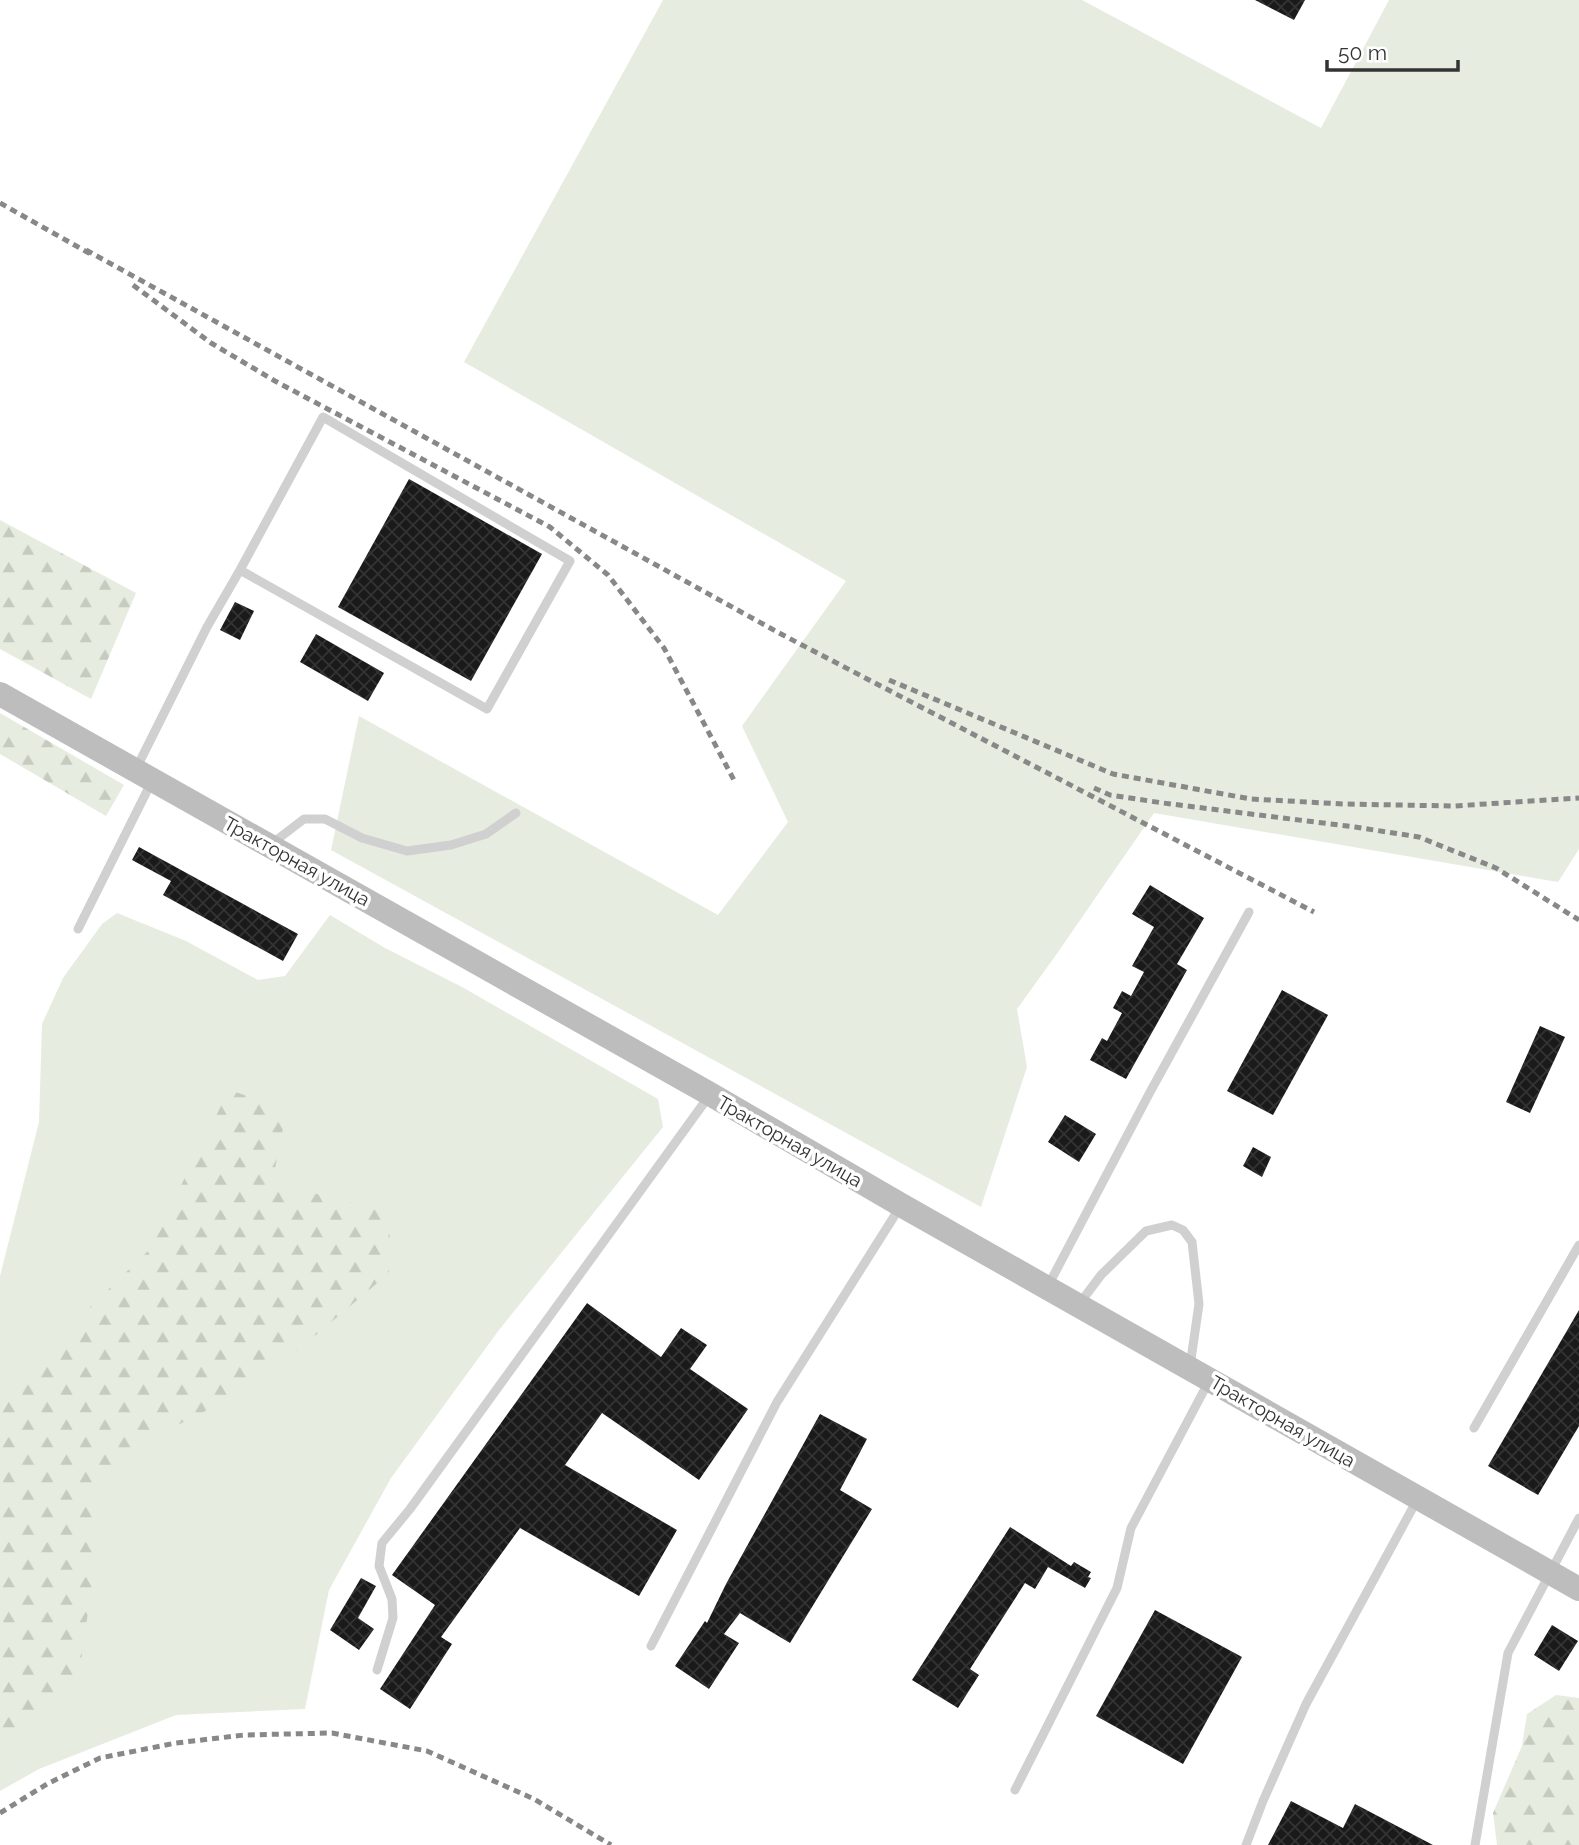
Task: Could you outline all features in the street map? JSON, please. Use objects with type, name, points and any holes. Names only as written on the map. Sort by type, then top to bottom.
[{"type":"main road","name":"Тракторная улица","points":[[0,694],[710,1094],[1579,1589]]},
{"type":"lane","points":[[78,929],[207,627],[323,417],[570,561],[487,709],[240,570]]},
{"type":"lane","points":[[269,846],[304,819],[326,819],[362,838],[407,851],[451,845],[486,834],[516,813]]},
{"type":"lane","points":[[1048,1287],[1149,1094],[1249,912]]},
{"type":"lane","points":[[377,1670],[393,1618],[393,1600],[379,1566],[382,1543],[410,1509],[710,1094]]},
{"type":"lane","points":[[651,1646],[778,1402],[901,1205]]},
{"type":"lane","points":[[1016,1790],[1117,1588],[1130,1528],[1200,1374],[1199,1304],[1192,1242],[1183,1230],[1172,1226],[1146,1231],[1101,1275],[1078,1305]]},
{"type":"lane","points":[[1474,1428],[1579,1245]]},
{"type":"lane","points":[[1246,1845],[1306,1704],[1418,1499]]},
{"type":"lane","points":[[1475,1845],[1508,1653],[1579,1518]]},
{"type":"green space","points":[[663,0],[1082,0],[1321,128],[1389,0],[1579,0],[1579,849],[1558,882],[1154,813],[1017,1009],[1027,1067],[981,1207],[331,850],[359,716],[718,915],[788,822],[742,726],[846,581],[464,362]]},
{"type":"green space","points":[[0,520],[136,593],[91,699],[0,649]]},
{"type":"green space","points":[[0,713],[124,785],[106,816],[0,754]]},
{"type":"green space","points":[[117,913],[186,941],[258,980],[285,976],[330,915],[658,1099],[663,1127],[499,1330],[391,1478],[329,1590],[305,1709],[176,1715],[39,1769],[0,1791],[0,1276],[39,1122],[42,1024],[63,978],[102,924]]},
{"type":"green space","points":[[229,1090],[287,1109],[272,1183],[390,1212],[389,1273],[252,1387],[131,1449],[95,1500],[97,1549],[80,1668],[20,1734],[0,1750],[0,1394],[148,1251]]},
{"type":"green space","points":[[1556,1695],[1579,1698],[1579,1845],[1497,1845],[1493,1813],[1522,1746],[1527,1714]]},
{"type":"building","points":[[1255,0],[1305,0],[1294,20]]},
{"type":"building","points":[[409,479],[542,554],[471,681],[338,607]]},
{"type":"building","points":[[235,602],[254,611],[240,640],[220,630]]},
{"type":"building","points":[[316,634],[384,673],[368,701],[300,662]]},
{"type":"building","points":[[139,847],[298,934],[283,961],[163,895],[171,881],[132,860]]},
{"type":"building","points":[[1150,885],[1204,918],[1177,964],[1187,970],[1126,1079],[1090,1060],[1102,1038],[1107,1041],[1122,1013],[1113,1008],[1122,991],[1131,996],[1144,972],[1132,966],[1154,927],[1132,914]]},
{"type":"building","points":[[1282,990],[1328,1015],[1273,1115],[1227,1091]]},
{"type":"building","points":[[1540,1026],[1565,1037],[1530,1113],[1506,1102]]},
{"type":"building","points":[[1065,1115],[1096,1134],[1079,1162],[1048,1142]]},
{"type":"building","points":[[1253,1147],[1271,1157],[1262,1177],[1243,1166]]},
{"type":"building","points":[[587,1303],[661,1357],[681,1328],[707,1345],[690,1369],[748,1409],[699,1480],[602,1413],[565,1465],[677,1530],[639,1596],[520,1528],[441,1637],[452,1644],[410,1709],[380,1689],[435,1605],[392,1575]]},
{"type":"building","points":[[1579,1310],[1579,1426],[1538,1495],[1488,1466]]},
{"type":"building","points":[[820,1414],[867,1439],[840,1490],[872,1509],[790,1643],[740,1613],[724,1634],[739,1643],[709,1689],[675,1666],[705,1621],[707,1623]]},
{"type":"building","points":[[1010,1527],[1071,1566],[1074,1562],[1091,1572],[1088,1577],[1091,1578],[1085,1588],[1048,1567],[1035,1589],[1025,1583],[970,1669],[979,1675],[958,1708],[912,1680]]},
{"type":"building","points":[[361,1578],[376,1586],[358,1618],[374,1629],[359,1650],[330,1630]]},
{"type":"building","points":[[1155,1610],[1242,1657],[1183,1764],[1096,1716]]},
{"type":"building","points":[[1552,1625],[1578,1641],[1559,1671],[1534,1655]]},
{"type":"building","points":[[1291,1801],[1343,1828],[1355,1804],[1433,1845],[1268,1845]]},
{"type":"railway","points":[[0,203],[94,256]]},
{"type":"railway","points":[[86,250],[781,634],[1314,912]]},
{"type":"railway","points":[[133,285],[211,343],[275,381],[550,527],[608,575],[664,648],[735,782]]},
{"type":"railway","points":[[889,680],[1113,774],[1251,799],[1454,806],[1579,798]]},
{"type":"railway","points":[[1094,788],[1110,795],[1163,803],[1419,837],[1496,868],[1579,920]]},
{"type":"railway","points":[[0,1813],[47,1784],[100,1758],[176,1743],[244,1735],[332,1733],[427,1751],[534,1799],[611,1845]]}]
